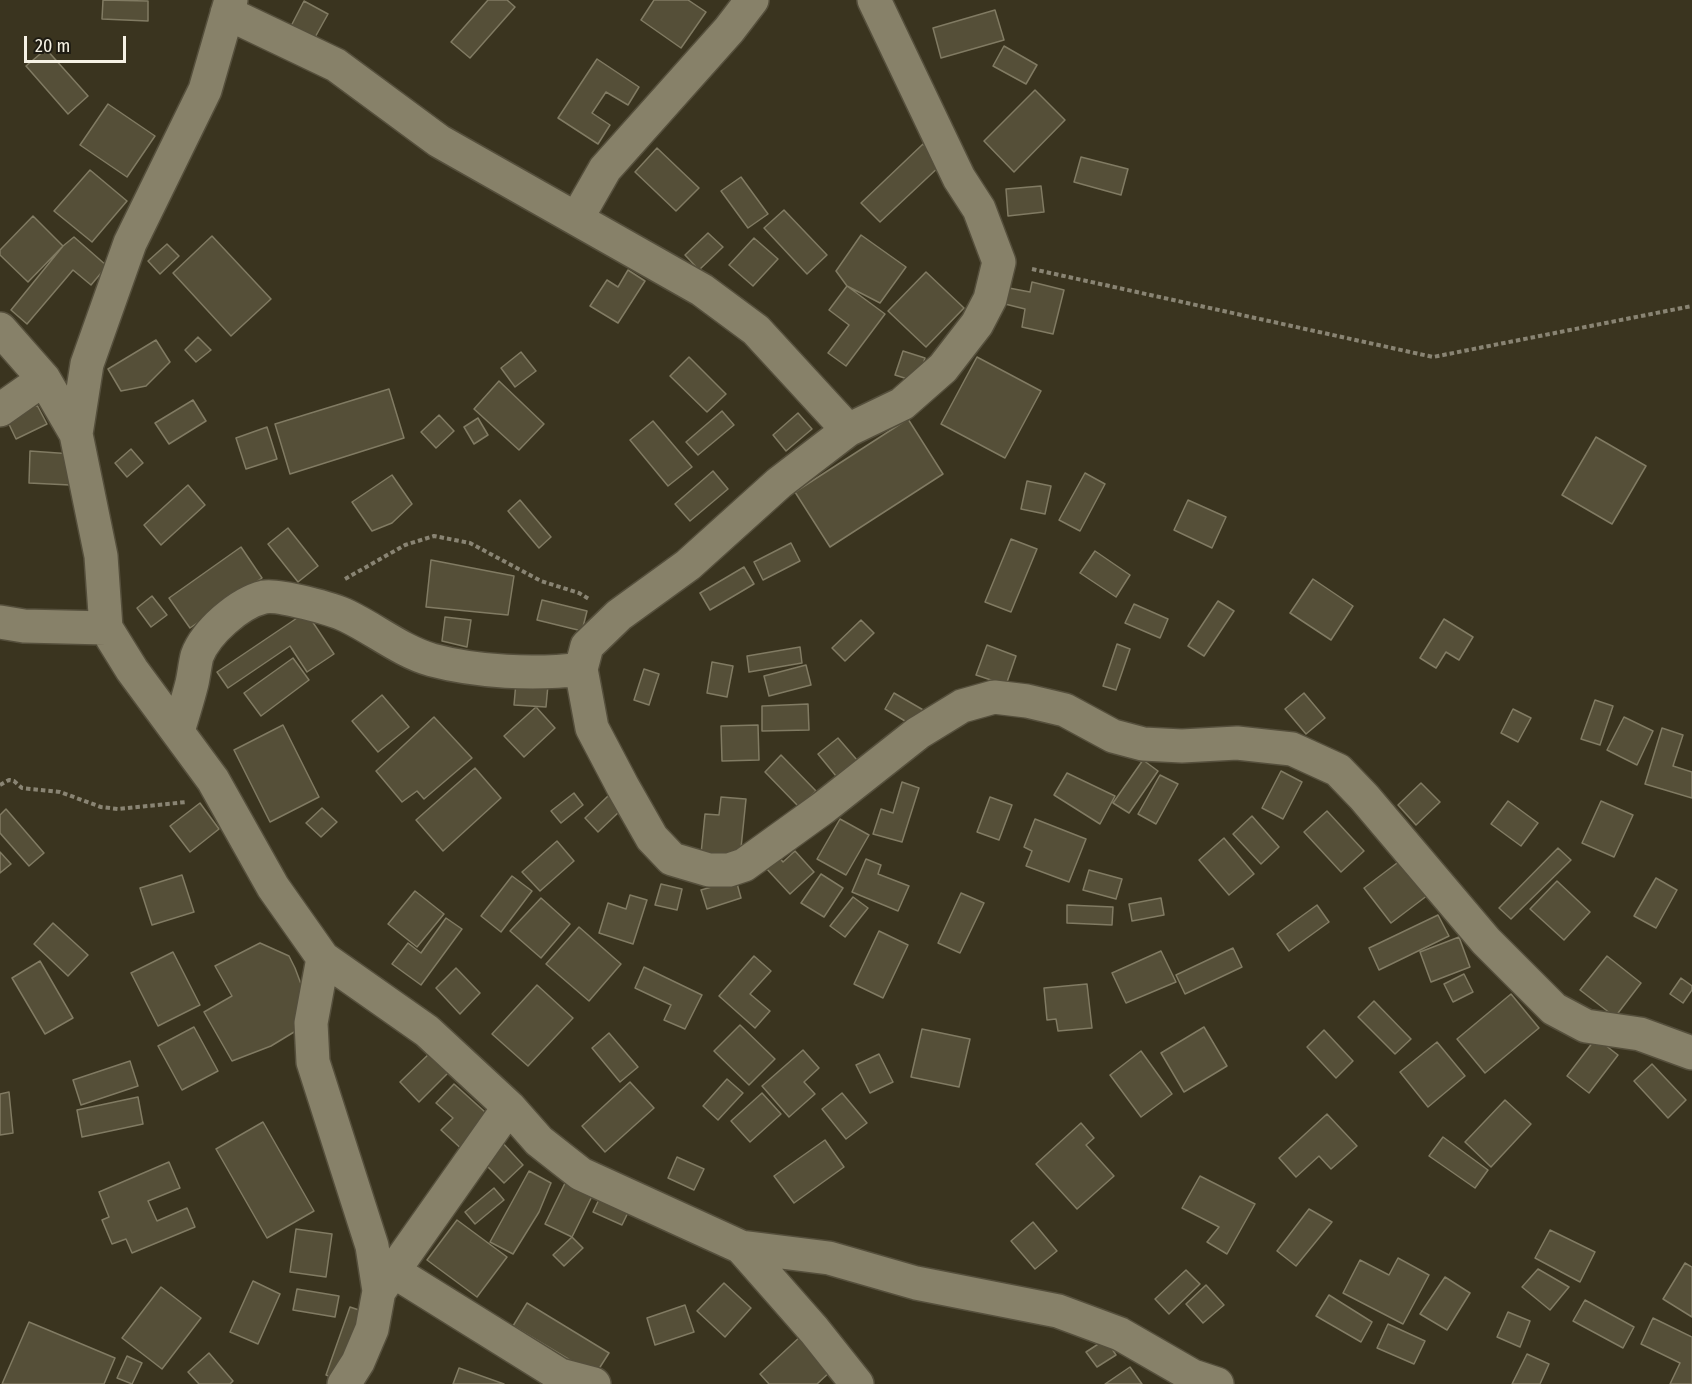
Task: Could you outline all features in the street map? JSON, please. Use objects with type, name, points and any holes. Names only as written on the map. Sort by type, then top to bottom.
[{"type":"street","points":[[577,218],[604,169],[729,30],[752,0]]},
{"type":"street","points":[[874,0],[959,178],[979,210],[999,262],[990,299],[977,324],[943,368],[902,404],[848,430],[779,483],[688,565],[619,615],[587,646],[581,669],[592,728],[622,787],[652,838],[672,860],[709,870],[729,870],[744,865],[823,808],[918,733],[962,705],[994,697],[1027,701],[1065,710],[1113,736],[1143,744],[1182,746],[1237,743],[1292,749],[1338,770],[1364,797],[1486,941],[1554,1009],[1586,1026],[1640,1034],[1692,1053]]},
{"type":"street","points":[[76,434],[87,364],[130,243],[205,90],[229,7],[336,65],[439,141],[490,172],[577,218],[702,290],[756,330],[848,430]]},
{"type":"street","points":[[0,329],[44,379],[76,434],[101,556],[106,628],[132,670],[213,780],[273,887],[323,958],[427,1031],[509,1107],[539,1140],[582,1174],[741,1246],[829,1258],[916,1283],[1058,1311],[1120,1334],[1193,1376],[1217,1384]]},
{"type":"street","points":[[0,410],[44,379]]},
{"type":"street","points":[[178,731],[198,655],[209,635],[230,614],[264,597],[305,602],[346,616],[402,648],[432,660],[526,672],[581,669]]},
{"type":"street","points":[[3,631],[106,628]]},
{"type":"street","points":[[323,958],[311,1023],[314,1062],[372,1246],[386,1281],[560,1375],[594,1384]]},
{"type":"street","points":[[344,1384],[358,1362],[372,1329],[386,1281],[509,1107]]},
{"type":"street","points":[[741,1246],[814,1330],[844,1376]]},
{"type":"path","points":[[999,262],[1433,357],[1692,306]]},
{"type":"path","points":[[305,602],[405,545],[434,536],[470,543],[541,581],[579,593],[619,615]]},
{"type":"path","points":[[0,785],[9,780],[14,781],[22,788],[60,792],[101,807],[118,809],[222,798]]},
{"type":"building","points":[[103,0],[148,1],[148,21],[102,19]]},
{"type":"building","points":[[488,0],[507,0],[515,7],[470,58],[451,42]]},
{"type":"building","points":[[654,0],[688,0],[706,12],[681,48],[641,20]]},
{"type":"building","points":[[304,1],[328,14],[313,41],[290,28]]},
{"type":"building","points":[[995,10],[1004,40],[941,58],[933,28]]},
{"type":"building","points":[[1004,46],[1037,65],[1026,84],[993,66]]},
{"type":"building","points":[[46,49],[88,96],[68,114],[26,66]]},
{"type":"building","points":[[597,59],[639,87],[628,105],[606,92],[592,113],[610,125],[598,144],[558,118]]},
{"type":"building","points":[[1035,90],[1065,120],[1014,172],[984,141]]},
{"type":"building","points":[[108,104],[155,136],[127,177],[80,145]]},
{"type":"building","points":[[923,144],[942,164],[880,222],[861,203]]},
{"type":"building","points":[[657,148],[699,188],[676,211],[635,172]]},
{"type":"building","points":[[1081,157],[1128,169],[1121,195],[1074,182]]},
{"type":"building","points":[[90,170],[127,201],[92,242],[54,211]]},
{"type":"building","points":[[741,177],[768,214],[748,228],[721,191]]},
{"type":"building","points":[[1041,186],[1044,212],[1008,216],[1006,189]]},
{"type":"building","points":[[784,210],[827,255],[807,274],[764,228]]},
{"type":"building","points":[[33,216],[63,246],[28,282],[0,255],[0,250]]},
{"type":"building","points":[[708,233],[723,247],[699,270],[685,255]]},
{"type":"building","points":[[861,235],[906,267],[880,303],[847,286],[836,271]]},
{"type":"building","points":[[212,236],[271,299],[231,336],[173,273]]},
{"type":"building","points":[[74,237],[107,266],[91,285],[73,270],[27,324],[11,310],[63,246]]},
{"type":"building","points":[[754,238],[778,259],[753,286],[729,265]]},
{"type":"building","points":[[167,244],[179,256],[160,274],[148,261]]},
{"type":"building","points":[[628,270],[645,281],[618,323],[590,306],[607,280],[618,287]]},
{"type":"building","points":[[926,272],[964,308],[926,347],[888,311]]},
{"type":"building","points":[[1032,282],[1064,290],[1053,334],[1022,327],[1025,309],[1005,304],[1009,288],[1030,292]]},
{"type":"building","points":[[847,286],[885,314],[846,366],[828,353],[849,325],[829,310]]},
{"type":"building","points":[[198,337],[211,350],[196,362],[185,350]]},
{"type":"building","points":[[156,340],[170,362],[146,386],[121,391],[108,369]]},
{"type":"building","points":[[903,351],[925,358],[917,382],[895,375]]},
{"type":"building","points":[[521,352],[536,371],[515,387],[501,368]]},
{"type":"building","points":[[689,357],[726,394],[707,412],[670,376]]},
{"type":"building","points":[[977,357],[1041,391],[1005,458],[941,424]]},
{"type":"building","points":[[499,381],[544,424],[519,450],[474,409]]},
{"type":"building","points":[[389,389],[404,438],[290,474],[275,424]]},
{"type":"building","points":[[193,400],[206,421],[169,444],[155,423]]},
{"type":"building","points":[[37,405],[47,424],[16,439],[7,420]]},
{"type":"building","points":[[722,411],[734,425],[698,455],[686,442]]},
{"type":"building","points":[[798,413],[812,429],[786,451],[773,435]]},
{"type":"building","points":[[439,415],[454,431],[436,448],[421,432]]},
{"type":"building","points":[[478,418],[488,435],[474,444],[464,427]]},
{"type":"building","points":[[908,419],[943,474],[830,547],[795,492]]},
{"type":"building","points":[[653,421],[692,467],[668,486],[630,440]]},
{"type":"building","points":[[267,427],[277,459],[246,469],[236,438]]},
{"type":"building","points":[[1596,437],[1646,466],[1612,524],[1562,495]]},
{"type":"building","points":[[131,449],[143,463],[127,477],[115,463]]},
{"type":"building","points":[[30,451],[72,454],[70,485],[29,483]]},
{"type":"building","points":[[713,471],[728,489],[690,521],[675,504]]},
{"type":"building","points":[[1085,473],[1105,484],[1080,531],[1059,520]]},
{"type":"building","points":[[392,475],[412,504],[392,523],[372,531],[352,502]]},
{"type":"building","points":[[1027,481],[1051,486],[1045,514],[1021,509]]},
{"type":"building","points":[[188,485],[205,505],[161,545],[144,525]]},
{"type":"building","points":[[520,500],[551,537],[539,548],[508,511]]},
{"type":"building","points":[[1188,500],[1226,517],[1212,548],[1174,530]]},
{"type":"building","points":[[288,528],[318,566],[298,582],[268,544]]},
{"type":"building","points":[[1011,539],[1037,549],[1011,612],[985,602]]},
{"type":"building","points":[[791,543],[800,561],[763,580],[754,562]]},
{"type":"building","points":[[241,547],[262,578],[190,628],[169,598]]},
{"type":"building","points":[[1095,551],[1130,575],[1116,597],[1080,573]]},
{"type":"building","points":[[431,560],[514,576],[508,615],[426,607]]},
{"type":"building","points":[[744,567],[754,584],[710,610],[700,593]]},
{"type":"building","points":[[1313,579],[1353,606],[1331,640],[1290,613]]},
{"type":"building","points":[[152,596],[167,615],[151,627],[137,608]]},
{"type":"building","points":[[542,600],[587,611],[582,631],[537,620]]},
{"type":"building","points":[[1218,601],[1234,611],[1204,656],[1188,646]]},
{"type":"building","points":[[1134,604],[1168,619],[1160,638],[1125,623]]},
{"type":"building","points":[[306,612],[334,654],[307,672],[290,646],[228,688],[217,672]]},
{"type":"building","points":[[445,617],[471,620],[467,647],[442,641]]},
{"type":"building","points":[[1444,619],[1473,637],[1459,660],[1446,652],[1436,668],[1420,658]]},
{"type":"building","points":[[861,620],[874,633],[845,661],[832,648]]},
{"type":"building","points":[[1117,644],[1130,649],[1116,690],[1103,686]]},
{"type":"building","points":[[987,645],[1016,656],[1006,685],[976,675]]},
{"type":"building","points":[[800,647],[802,663],[749,672],[747,656]]},
{"type":"building","points":[[293,658],[309,680],[261,716],[244,693]]},
{"type":"building","points":[[712,662],[733,666],[727,697],[707,693]]},
{"type":"building","points":[[806,665],[811,685],[769,696],[764,676]]},
{"type":"building","points":[[644,669],[659,674],[649,705],[634,700]]},
{"type":"building","points":[[516,682],[548,685],[546,707],[514,705]]},
{"type":"building","points":[[894,693],[925,711],[915,727],[885,709]]},
{"type":"building","points":[[1304,693],[1325,718],[1306,734],[1285,709]]},
{"type":"building","points":[[382,695],[409,727],[378,752],[352,721]]},
{"type":"building","points":[[1595,700],[1613,706],[1600,745],[1581,739]]},
{"type":"building","points":[[808,704],[809,730],[762,731],[762,706]]},
{"type":"building","points":[[536,707],[555,728],[524,757],[504,736]]},
{"type":"building","points":[[1513,709],[1531,718],[1518,742],[1501,733]]},
{"type":"building","points":[[434,717],[472,758],[424,799],[417,791],[402,802],[376,771]]},
{"type":"building","points":[[1624,717],[1653,731],[1637,765],[1607,750]]},
{"type":"building","points":[[283,725],[319,797],[270,822],[234,750]]},
{"type":"building","points":[[758,725],[759,760],[722,761],[721,726]]},
{"type":"building","points":[[1662,728],[1683,735],[1673,766],[1692,772],[1692,798],[1645,784]]},
{"type":"building","points":[[838,738],[857,760],[836,776],[818,754]]},
{"type":"building","points":[[781,755],[816,791],[799,807],[765,772]]},
{"type":"building","points":[[1143,760],[1158,771],[1129,813],[1113,803]]},
{"type":"building","points":[[475,768],[501,798],[443,851],[416,820]]},
{"type":"building","points":[[1281,771],[1302,782],[1283,819],[1262,808]]},
{"type":"building","points":[[1067,773],[1115,796],[1100,824],[1054,795]]},
{"type":"building","points":[[1160,775],[1178,784],[1156,824],[1138,814]]},
{"type":"building","points":[[902,782],[919,788],[902,842],[873,834],[881,809],[893,813]]},
{"type":"building","points":[[1421,783],[1440,802],[1416,825],[1398,805]]},
{"type":"building","points":[[574,793],[583,805],[561,823],[551,811]]},
{"type":"building","points":[[608,796],[621,810],[598,832],[585,818]]},
{"type":"building","points":[[721,797],[746,799],[740,858],[701,854],[705,814],[719,815]]},
{"type":"building","points":[[990,797],[1012,805],[999,840],[977,832]]},
{"type":"building","points":[[1508,801],[1538,823],[1521,846],[1491,824]]},
{"type":"building","points":[[1601,801],[1633,815],[1614,857],[1582,843]]},
{"type":"building","points":[[200,803],[219,829],[190,852],[170,826]]},
{"type":"building","points":[[322,808],[337,822],[321,837],[306,823]]},
{"type":"building","points":[[6,809],[44,853],[29,866],[0,833],[0,815]]},
{"type":"building","points":[[1327,811],[1364,851],[1341,872],[1304,832]]},
{"type":"building","points":[[1252,816],[1279,847],[1261,864],[1233,834]]},
{"type":"building","points":[[840,819],[869,835],[846,875],[817,859]]},
{"type":"building","points":[[1035,819],[1086,839],[1069,882],[1026,866],[1032,851],[1024,847]]},
{"type":"building","points":[[1224,838],[1254,874],[1229,895],[1199,860]]},
{"type":"building","points":[[557,841],[574,861],[540,891],[522,872]]},
{"type":"building","points":[[1558,848],[1571,860],[1511,919],[1499,908]]},
{"type":"building","points":[[795,851],[814,872],[790,894],[765,867],[777,855],[783,862]]},
{"type":"building","points":[[0,852],[11,864],[0,873]]},
{"type":"building","points":[[866,859],[881,865],[878,874],[909,886],[898,911],[852,892]]},
{"type":"building","points":[[1401,860],[1428,895],[1391,923],[1364,888]]},
{"type":"building","points":[[1089,870],[1122,879],[1116,899],[1083,890]]},
{"type":"building","points":[[821,874],[843,888],[824,917],[801,903]]},
{"type":"building","points":[[182,875],[194,912],[152,925],[140,888]]},
{"type":"building","points":[[512,876],[532,891],[501,932],[481,916]]},
{"type":"building","points":[[1656,878],[1677,890],[1656,928],[1634,916]]},
{"type":"building","points":[[736,880],[741,898],[707,909],[701,890]]},
{"type":"building","points":[[1557,881],[1590,912],[1564,940],[1530,909]]},
{"type":"building","points":[[661,884],[682,889],[677,910],[655,905]]},
{"type":"building","points":[[415,891],[444,914],[417,947],[388,924]]},
{"type":"building","points":[[961,893],[984,903],[960,953],[938,943]]},
{"type":"building","points":[[630,895],[647,900],[633,944],[599,933],[608,903],[626,909]]},
{"type":"building","points":[[853,897],[868,908],[845,937],[830,926]]},
{"type":"building","points":[[541,898],[570,924],[541,958],[510,931]]},
{"type":"building","points":[[1161,898],[1164,915],[1132,921],[1129,904]]},
{"type":"building","points":[[1067,905],[1113,907],[1112,925],[1067,923]]},
{"type":"building","points":[[1317,905],[1329,922],[1289,951],[1277,934]]},
{"type":"building","points":[[1438,915],[1449,936],[1379,970],[1369,948]]},
{"type":"building","points":[[446,918],[462,929],[421,985],[392,964],[408,943],[421,953]]},
{"type":"building","points":[[53,923],[88,955],[68,976],[34,944]]},
{"type":"building","points":[[579,927],[621,964],[589,1001],[546,964]]},
{"type":"building","points":[[879,931],[908,945],[883,998],[854,984]]},
{"type":"building","points":[[1459,937],[1470,967],[1431,982],[1420,952]]},
{"type":"building","points":[[260,943],[289,956],[295,968],[304,992],[299,1029],[271,1046],[232,1061],[204,1012],[232,996],[215,966]]},
{"type":"building","points":[[1233,948],[1242,967],[1185,994],[1176,975]]},
{"type":"building","points":[[1161,951],[1176,982],[1126,1003],[1112,973]]},
{"type":"building","points":[[173,952],[200,1005],[158,1026],[131,973]]},
{"type":"building","points":[[754,956],[771,971],[750,994],[770,1011],[755,1028],[719,996]]},
{"type":"building","points":[[1607,956],[1641,983],[1615,1017],[1580,990]]},
{"type":"building","points":[[40,961],[73,1018],[45,1034],[12,978]]},
{"type":"building","points":[[644,967],[702,995],[685,1029],[664,1020],[671,1005],[635,988]]},
{"type":"building","points":[[456,968],[480,993],[460,1014],[436,988]]},
{"type":"building","points":[[1464,974],[1473,992],[1453,1002],[1444,984]]},
{"type":"building","points":[[1681,978],[1692,986],[1692,990],[1683,1003],[1670,994]]},
{"type":"building","points":[[1087,984],[1092,1028],[1058,1031],[1056,1019],[1047,1020],[1044,988]]},
{"type":"building","points":[[537,985],[573,1018],[528,1066],[492,1034]]},
{"type":"building","points":[[1511,994],[1539,1028],[1485,1073],[1457,1039]]},
{"type":"building","points":[[1374,1001],[1411,1039],[1395,1054],[1358,1017]]},
{"type":"building","points":[[740,1025],[775,1059],[749,1085],[714,1051]]},
{"type":"building","points":[[194,1027],[218,1071],[182,1090],[158,1046]]},
{"type":"building","points":[[1204,1027],[1227,1066],[1184,1092],[1161,1053]]},
{"type":"building","points":[[922,1029],[970,1039],[959,1087],[911,1077]]},
{"type":"building","points":[[1324,1030],[1353,1061],[1336,1078],[1307,1047]]},
{"type":"building","points":[[609,1033],[638,1067],[620,1082],[592,1048]]},
{"type":"building","points":[[1596,1038],[1618,1055],[1589,1093],[1567,1076]]},
{"type":"building","points":[[1437,1042],[1465,1076],[1428,1107],[1400,1072]]},
{"type":"building","points":[[433,1050],[452,1069],[419,1102],[400,1082]]},
{"type":"building","points":[[803,1050],[819,1068],[804,1082],[815,1094],[789,1117],[762,1086]]},
{"type":"building","points":[[1141,1051],[1172,1094],[1141,1117],[1110,1075]]},
{"type":"building","points":[[879,1054],[893,1082],[870,1093],[856,1065]]},
{"type":"building","points":[[130,1061],[138,1086],[81,1105],[73,1080]]},
{"type":"building","points":[[1652,1064],[1686,1100],[1668,1118],[1634,1081]]},
{"type":"building","points":[[727,1079],[743,1093],[718,1120],[703,1106]]},
{"type":"building","points":[[630,1082],[654,1108],[605,1152],[582,1126]]},
{"type":"building","points":[[454,1084],[495,1121],[466,1153],[441,1130],[453,1118],[436,1103]]},
{"type":"building","points":[[9,1092],[13,1133],[0,1135],[0,1094]]},
{"type":"building","points":[[762,1093],[781,1114],[750,1142],[731,1121]]},
{"type":"building","points":[[842,1093],[867,1123],[846,1139],[822,1109]]},
{"type":"building","points":[[138,1097],[143,1124],[82,1137],[77,1110]]},
{"type":"building","points":[[1505,1100],[1531,1124],[1491,1167],[1465,1142]]},
{"type":"building","points":[[1327,1114],[1357,1146],[1331,1169],[1319,1156],[1296,1177],[1279,1158]]},
{"type":"building","points":[[263,1122],[314,1211],[267,1238],[216,1149]]},
{"type":"building","points":[[1081,1123],[1094,1138],[1086,1145],[1114,1176],[1077,1209],[1036,1164]]},
{"type":"building","points":[[1443,1137],[1488,1170],[1475,1188],[1429,1156]]},
{"type":"building","points":[[500,1140],[523,1165],[504,1183],[480,1159]]},
{"type":"building","points":[[825,1140],[844,1167],[794,1203],[774,1176]]},
{"type":"building","points":[[677,1157],[704,1169],[694,1190],[668,1178]]},
{"type":"building","points":[[169,1162],[180,1188],[148,1201],[157,1221],[187,1208],[195,1227],[132,1253],[126,1239],[112,1244],[102,1220],[109,1217],[99,1192]]},
{"type":"building","points":[[529,1171],[551,1183],[539,1212],[513,1254],[490,1242]]},
{"type":"building","points":[[569,1175],[596,1188],[572,1237],[545,1224]]},
{"type":"building","points":[[1200,1176],[1255,1204],[1227,1254],[1207,1242],[1219,1227],[1182,1208]]},
{"type":"building","points":[[494,1188],[504,1200],[475,1224],[465,1212]]},
{"type":"building","points":[[604,1189],[633,1202],[622,1225],[593,1212]]},
{"type":"building","points":[[1309,1209],[1332,1222],[1296,1266],[1277,1251]]},
{"type":"building","points":[[457,1220],[507,1257],[477,1297],[427,1260]]},
{"type":"building","points":[[1033,1222],[1057,1251],[1035,1269],[1011,1241]]},
{"type":"building","points":[[296,1229],[332,1234],[326,1277],[290,1272]]},
{"type":"building","points":[[1550,1230],[1595,1252],[1580,1282],[1535,1258]]},
{"type":"building","points":[[572,1237],[583,1248],[564,1266],[553,1255]]},
{"type":"building","points":[[1398,1258],[1429,1275],[1403,1324],[1343,1293],[1360,1260],[1389,1275]]},
{"type":"building","points":[[1685,1263],[1692,1267],[1692,1317],[1663,1299]]},
{"type":"building","points":[[1538,1269],[1569,1287],[1550,1310],[1522,1287]]},
{"type":"building","points":[[1186,1270],[1200,1284],[1169,1314],[1155,1299]]},
{"type":"building","points":[[1445,1277],[1470,1293],[1447,1330],[1420,1314]]},
{"type":"building","points":[[253,1281],[280,1294],[258,1344],[230,1332]]},
{"type":"building","points":[[724,1283],[751,1308],[725,1337],[697,1311]]},
{"type":"building","points":[[1206,1285],[1224,1305],[1203,1323],[1186,1304]]},
{"type":"building","points":[[161,1287],[201,1318],[162,1369],[122,1338]]},
{"type":"building","points":[[297,1289],[339,1296],[335,1317],[293,1310]]},
{"type":"building","points":[[1329,1295],[1372,1322],[1361,1342],[1316,1316]]},
{"type":"building","points":[[1585,1300],[1634,1327],[1623,1348],[1573,1321]]},
{"type":"building","points":[[527,1303],[609,1353],[595,1375],[513,1326]]},
{"type":"building","points":[[685,1305],[694,1332],[655,1345],[647,1318]]},
{"type":"building","points":[[350,1307],[362,1311],[337,1379],[326,1375]]},
{"type":"building","points":[[1508,1312],[1530,1321],[1520,1347],[1497,1337]]},
{"type":"building","points":[[1653,1318],[1692,1337],[1692,1384],[1670,1384],[1680,1363],[1641,1344]]},
{"type":"building","points":[[29,1322],[115,1358],[104,1384],[2,1384]]},
{"type":"building","points":[[1388,1324],[1425,1341],[1414,1364],[1377,1348]]},
{"type":"building","points":[[802,1335],[833,1369],[817,1384],[769,1384],[760,1374]]},
{"type":"building","points":[[1106,1339],[1116,1355],[1097,1367],[1086,1352]]},
{"type":"building","points":[[209,1353],[233,1381],[230,1384],[199,1384],[188,1372]]},
{"type":"building","points":[[1527,1354],[1549,1364],[1540,1384],[1512,1384]]},
{"type":"building","points":[[127,1356],[142,1363],[132,1384],[117,1378]]},
{"type":"building","points":[[1130,1367],[1142,1384],[1105,1384]]},
{"type":"building","points":[[459,1368],[504,1384],[453,1384]]}]
